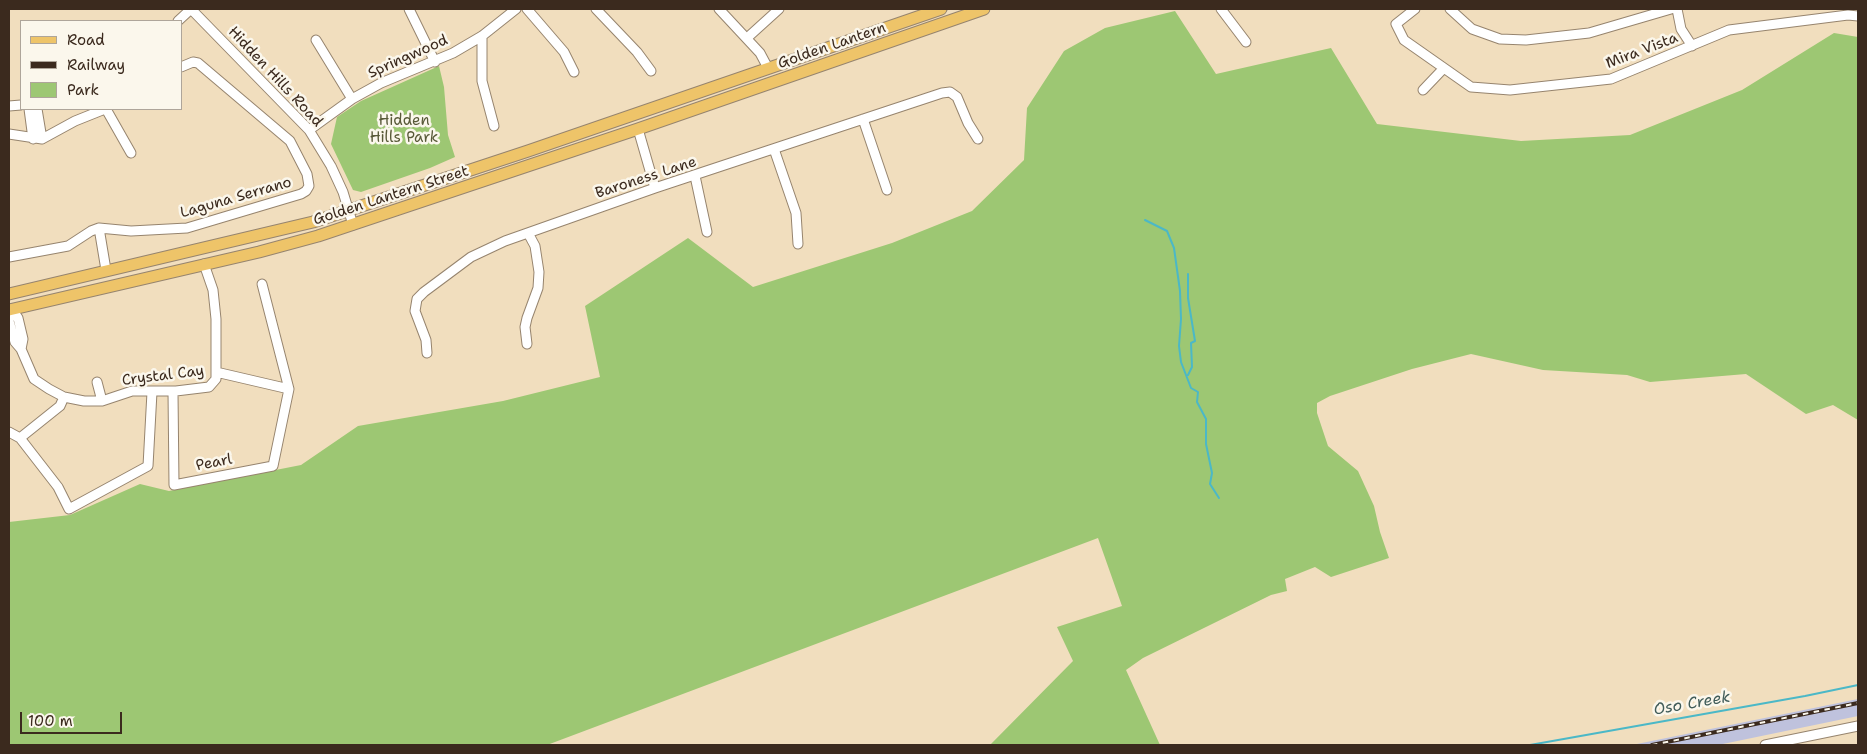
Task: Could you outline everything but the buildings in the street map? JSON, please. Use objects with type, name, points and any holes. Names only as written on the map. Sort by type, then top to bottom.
[{"type":"main road","name":"Golden Lantern","points":[[768,68],[941,9]]},
{"type":"main road","points":[[930,28],[935,22],[944,17],[968,9]]},
{"type":"main road","name":"Golden Lantern","points":[[774,82],[984,9]]},
{"type":"main road","points":[[760,87],[760,81],[765,77],[768,68],[790,71],[792,75]]},
{"type":"main road","name":"Golden Lantern Street","points":[[9,294],[286,229],[349,210],[768,68]]},
{"type":"main road","name":"Golden Lantern Street","points":[[10,309],[299,241],[353,225],[638,130],[774,82]]},
{"type":"main road","points":[[612,121],[620,127],[638,130],[640,121],[646,118],[648,109]]},
{"type":"main road","points":[[10,309],[16,301],[34,289]]},
{"type":"street","points":[[179,20],[191,9]]},
{"type":"street","name":"Hidden Hills Road","points":[[191,9],[309,130],[331,166],[353,225]]},
{"type":"street","points":[[409,9],[435,62]]},
{"type":"street","name":"Springwood","points":[[309,130],[352,98],[381,83],[453,53],[482,36],[516,9]]},
{"type":"street","points":[[527,9],[564,52],[574,72]]},
{"type":"street","points":[[596,9],[637,52],[651,71]]},
{"type":"street","points":[[719,9],[760,53],[768,68]]},
{"type":"street","points":[[747,38],[779,9]]},
{"type":"street","points":[[1221,9],[1246,42]]},
{"type":"street","name":"Mira Vista","points":[[1415,9],[1396,24],[1404,40],[1471,87],[1510,90],[1612,79],[1729,30],[1858,16]]},
{"type":"street","points":[[1450,9],[1472,29],[1500,39],[1526,40],[1589,33],[1671,9]]},
{"type":"street","points":[[1677,9],[1681,29],[1692,46]]},
{"type":"street","points":[[482,36],[482,81],[494,126]]},
{"type":"street","points":[[316,40],[352,98]]},
{"type":"street","name":"Laguna Serrano","points":[[100,228],[131,232],[187,228],[301,194],[309,186],[306,174],[290,141],[198,63],[193,62],[182,67]]},
{"type":"street","points":[[1423,90],[1443,69]]},
{"type":"street","name":"Baroness Lane","points":[[426,353],[425,337],[415,311],[415,305],[420,295],[477,253],[528,233],[926,97],[950,92],[957,97],[968,123],[978,138]]},
{"type":"street","points":[[29,110],[38,139]]},
{"type":"street","points":[[37,110],[38,139]]},
{"type":"street","points":[[9,134],[38,139],[103,110]]},
{"type":"street","points":[[107,110],[131,153]]},
{"type":"street","points":[[863,119],[887,190]]},
{"type":"street","points":[[638,130],[656,188]]},
{"type":"street","points":[[774,149],[796,212],[798,244]]},
{"type":"street","points":[[695,176],[707,232]]},
{"type":"street","points":[[9,257],[68,246],[91,231],[100,228],[106,270]]},
{"type":"street","points":[[527,344],[525,327],[538,288],[539,272],[535,246],[528,233]]},
{"type":"street","name":"Crystal Cay","points":[[10,309],[9,321],[15,342],[21,349],[34,378],[64,397],[84,401],[102,401],[132,392],[173,392],[209,387],[216,379],[216,319],[213,290],[204,264]]},
{"type":"street","points":[[216,372],[289,389],[262,284]]},
{"type":"street","points":[[97,382],[102,401]]},
{"type":"street","name":"Pearl","points":[[173,392],[174,485],[273,466],[289,389]]},
{"type":"street","points":[[9,432],[20,438],[58,487],[69,508],[148,466],[152,392]]},
{"type":"street","points":[[20,438],[60,406],[64,397]]},
{"type":"street","points":[[1764,745],[1858,726]]},
{"type":"shaded area","points":[[1858,699],[1858,716],[1718,745],[1632,745]]},
{"type":"green space","points":[[1175,11],[1216,74],[1331,48],[1377,124],[1521,141],[1630,135],[1742,90],[1834,33],[1858,37],[1858,420],[1833,405],[1806,414],[1746,374],[1650,382],[1627,375],[1543,370],[1471,354],[1412,369],[1330,396],[1317,403],[1317,413],[1328,446],[1358,471],[1374,506],[1389,558],[1331,577],[1315,567],[1285,579],[1287,591],[1271,595],[1143,658],[1126,670],[1160,745],[990,745],[1073,661],[1057,627],[1122,606],[1098,538],[547,745],[9,745],[9,522],[70,515],[140,484],[169,491],[301,465],[358,426],[503,401],[600,377],[585,306],[688,238],[753,287],[892,243],[972,211],[1024,160],[1027,108],[1064,51],[1105,28]]},
{"type":"green space","name":"Hidden Hills Park","points":[[439,66],[444,87],[448,135],[455,157],[430,168],[361,192],[353,190],[331,144],[337,117],[361,101]]},
{"type":"waterway","points":[[1145,220],[1167,231],[1174,248],[1180,291],[1181,319],[1179,346],[1181,362],[1191,388],[1198,392],[1197,402],[1206,419],[1206,444],[1212,473],[1210,484],[1219,498]]},
{"type":"waterway","points":[[1188,274],[1188,298],[1195,341],[1191,343],[1192,367],[1188,375]]},
{"type":"waterway","name":"Oso Creek","points":[[1530,745],[1858,685]]},
{"type":"railway","points":[[1652,745],[1858,703]]}]
